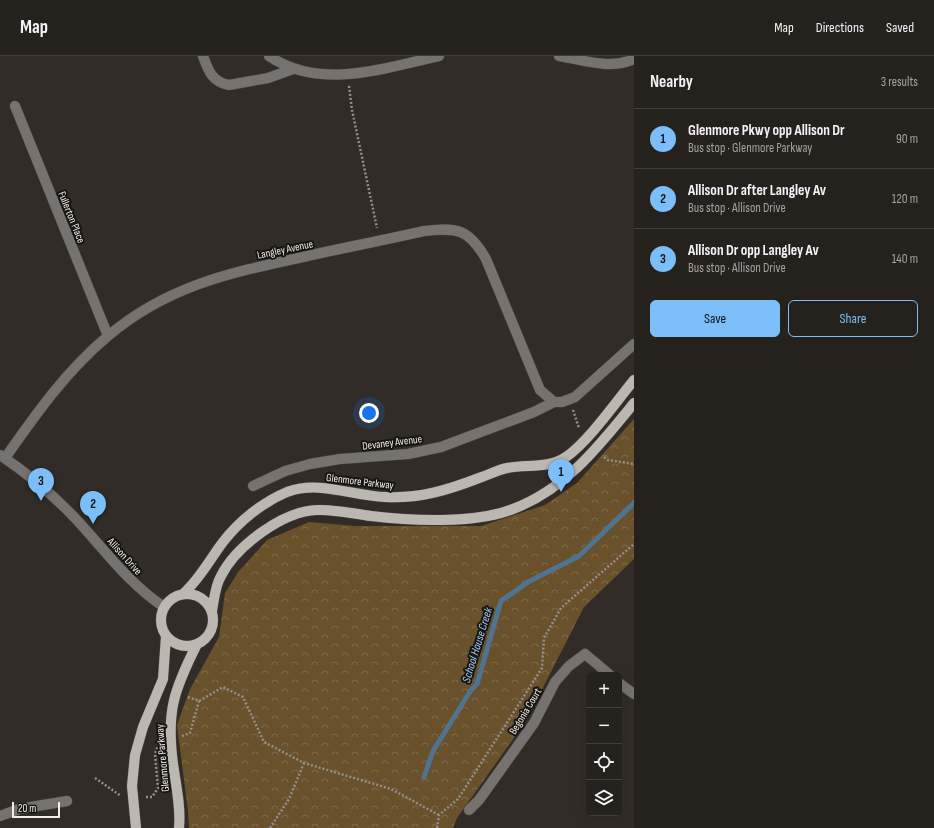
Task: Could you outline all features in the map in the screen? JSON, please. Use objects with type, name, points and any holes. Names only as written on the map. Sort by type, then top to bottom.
[{"type":"main road","name":"Glenmore Parkway","points":[[183,594],[200,576],[224,541],[253,512],[274,498],[289,492],[307,488],[324,488],[384,497],[410,498],[446,490],[507,468],[553,463],[565,458],[577,448],[634,380]]},
{"type":"main road","points":[[212,611],[207,603],[200,597],[192,594],[183,594],[175,596],[164,607],[160,622],[166,636],[180,645],[189,646],[197,644],[205,638],[211,630],[213,621],[212,611],[220,576],[228,565],[255,537],[288,518],[317,510],[382,518],[455,519],[512,510],[557,486],[575,471],[595,450],[634,403]]},
{"type":"main road","name":"Glenmore Parkway","points":[[136,828],[133,798],[135,755],[143,727],[163,679],[166,636]]},
{"type":"main road","name":"Glenmore Parkway","points":[[179,828],[180,812],[170,741],[170,725],[176,688],[197,644]]},
{"type":"street","points":[[203,56],[213,77],[223,84],[229,85],[268,78],[293,69]]},
{"type":"street","points":[[269,56],[293,69],[325,75],[347,74],[439,56]]},
{"type":"street","points":[[559,56],[608,65],[618,65],[634,59]]},
{"type":"street","name":"Fullerton Place","points":[[15,106],[108,336]]},
{"type":"street","name":"Langley Avenue","points":[[2,457],[49,395],[68,374],[108,336],[147,309],[194,284],[231,273],[424,231],[450,228],[459,230],[469,236],[478,246],[486,259],[540,390],[554,402]]},
{"type":"street","name":"Devaney Avenue","points":[[253,486],[285,471],[310,464],[340,459],[408,454],[441,447],[534,412],[554,402],[562,402],[576,398],[634,344]]},
{"type":"street","name":"Allison Drive","points":[[2,457],[55,498],[144,594],[164,607]]},
{"type":"street","name":"Begonia Court","points":[[469,810],[479,800],[534,723],[560,675],[585,654],[606,672]]},
{"type":"street","points":[[622,685],[634,694]]},
{"type":"street","points":[[0,816],[19,809],[67,801]]},
{"type":"path","points":[[347,74],[352,110],[379,241]]},
{"type":"path","points":[[437,828],[439,815],[458,799],[542,668],[544,638],[561,608],[634,544]]},
{"type":"path","points":[[95,778],[119,796],[133,798],[152,796],[158,788],[155,754],[159,744],[190,733],[199,701],[223,687],[242,697],[264,742],[304,763],[391,789],[439,815]]},
{"type":"path","points":[[185,696],[199,701]]},
{"type":"path","points":[[270,828],[289,799],[304,763]]},
{"type":"green space","points":[[634,419],[634,559],[584,607],[526,721],[457,818],[453,828],[189,828],[177,725],[190,689],[219,637],[225,593],[239,571],[267,540],[309,522],[355,526],[481,526],[545,505],[577,483]]},
{"type":"waterway","name":"School House Creek","points":[[424,777],[433,751],[471,690],[477,684],[501,601],[528,582],[579,556],[634,503]]},
{"type":"place","name":"Glenmore Pkwy opp Allison Dr","points":[[561,492]]},
{"type":"place","name":"Allison Dr opp Langley Av","points":[[41,501]]},
{"type":"place","name":"Allison Dr after Langley Av","points":[[93,524]]}]
